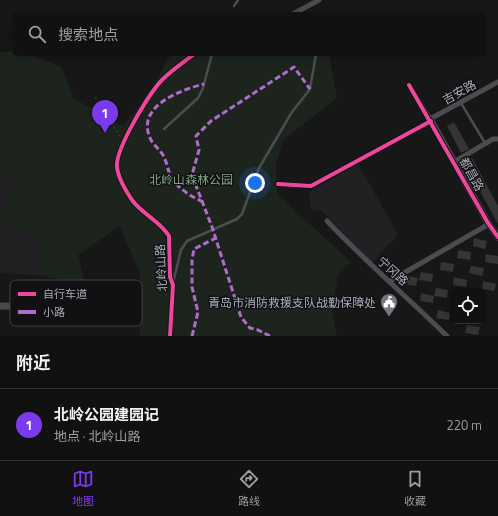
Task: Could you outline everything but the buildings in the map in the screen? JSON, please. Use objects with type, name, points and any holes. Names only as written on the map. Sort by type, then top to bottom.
[{"type":"street","points":[[296,12],[319,0]]},
{"type":"street","name":"北岭山路","points":[[170,336],[173,285],[170,277],[169,236],[166,230],[138,207],[122,182],[117,166],[122,146],[155,87],[192,56]]},
{"type":"street","name":"吉安路","points":[[278,184],[311,186],[498,82]]},
{"type":"street","points":[[409,85],[430,120]]},
{"type":"street","name":"都昌路","points":[[430,120],[489,224],[498,237]]},
{"type":"street","points":[[454,162],[485,143],[493,139],[498,139]]},
{"type":"street","name":"宁冈路","points":[[327,221],[356,252],[390,281],[447,336]]},
{"type":"street","points":[[390,281],[489,224]]},
{"type":"street","points":[[0,306],[10,306]]},
{"type":"lane","points":[[234,6],[238,0]]},
{"type":"lane","points":[[164,129],[198,98],[203,88],[211,56]]},
{"type":"lane","name":"北岭山路","points":[[173,285],[181,250],[187,241],[237,219],[242,214],[259,168],[292,112],[310,89],[316,56]]},
{"type":"lane","points":[[461,102],[485,143]]},
{"type":"path","points":[[95,97],[122,139],[122,146]]},
{"type":"shaded area","points":[[358,164],[398,234],[372,263],[321,210],[311,211],[309,192]]},
{"type":"shaded area","points":[[0,170],[13,173],[3,222],[44,238],[36,275],[0,273]]},
{"type":"green space","name":"北岭山森林公园","points":[[12,51],[12,56],[34,56],[62,67],[73,98],[123,126],[147,97],[172,56],[329,56],[337,98],[283,140],[276,165],[277,194],[351,262],[338,275],[332,311],[337,336],[140,336],[140,326],[142,326],[142,280],[140,280],[140,274],[120,226],[78,255],[84,280],[63,280],[36,275],[43,238],[3,222],[13,173],[0,170],[0,53]]},
{"type":"marked path","points":[[270,336],[250,328],[241,317],[212,227],[192,175],[199,150],[196,136],[211,121],[294,67],[310,89]]},
{"type":"marked path","points":[[203,202],[194,198],[177,185],[170,175],[164,157],[151,140],[147,128],[149,118],[154,109],[162,102],[183,91],[204,84]]},
{"type":"marked path","points":[[192,336],[198,312],[192,287],[192,260],[194,249],[216,238]]},
{"type":"cycle path","points":[[170,336],[173,285],[170,277],[169,236],[161,226],[132,200],[125,189],[117,167],[118,159],[127,135],[150,96],[163,79],[191,56]]},
{"type":"cycle path","points":[[409,85],[488,223],[498,237]]},
{"type":"cycle path","points":[[278,184],[311,186],[431,121]]},
{"type":"place","name":"北岭公园建园记","points":[[105,133]]},
{"type":"place","name":"青岛市消防救援支队战勤保障处","points":[[389,317]]}]
